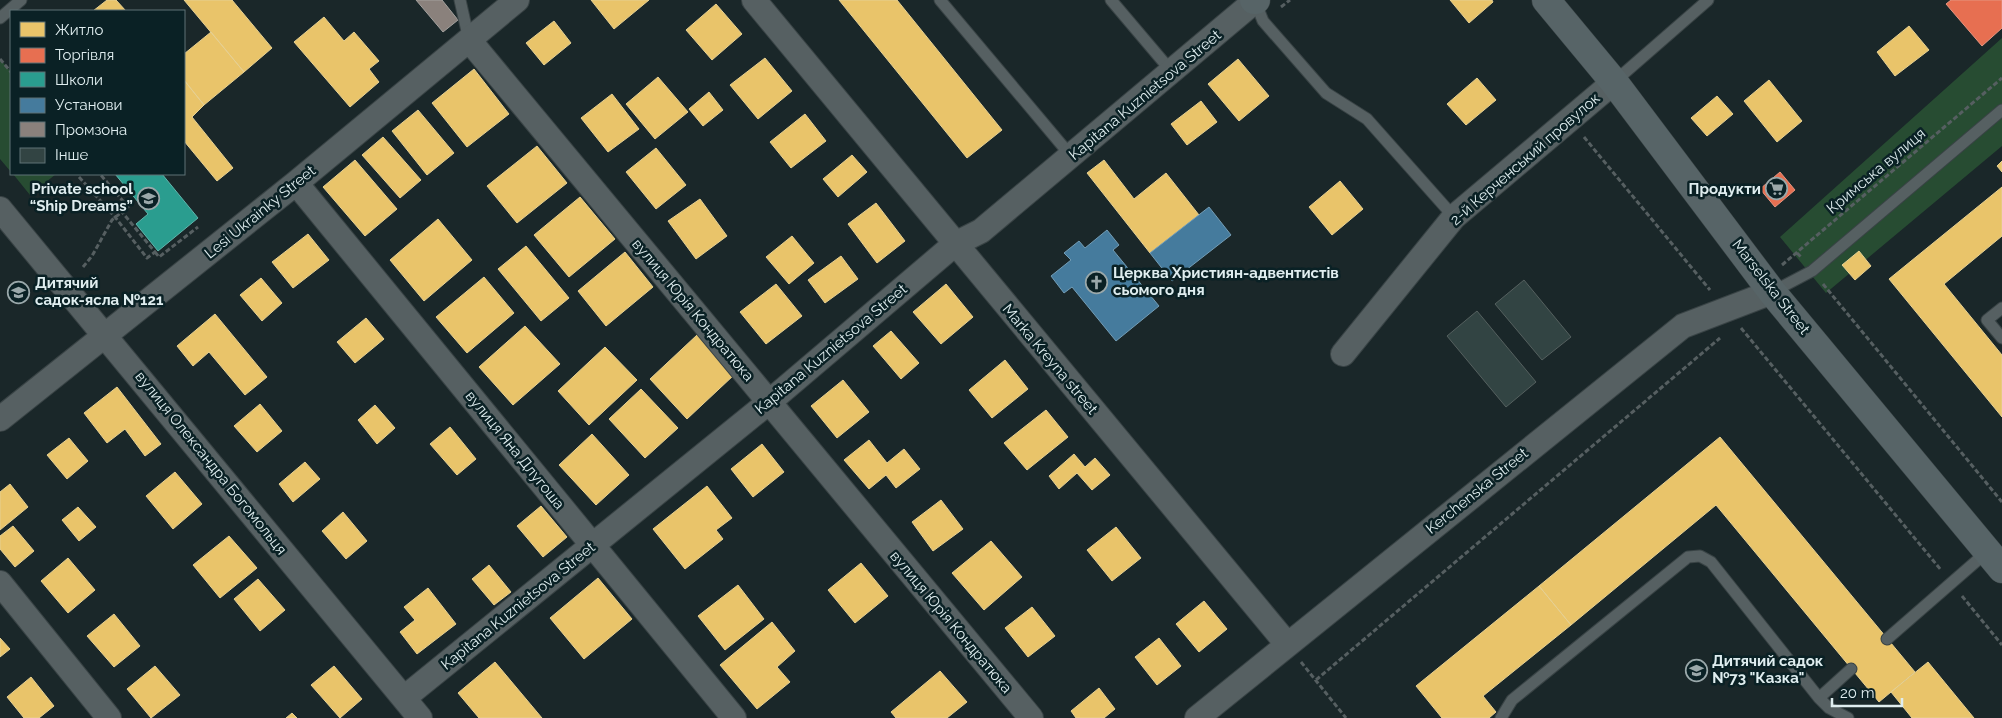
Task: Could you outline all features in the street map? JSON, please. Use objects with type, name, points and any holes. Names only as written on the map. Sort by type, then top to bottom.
[{"type":"street","name":"Lesi Ukrainky Street","points":[[0,419],[296,183],[517,0]]},
{"type":"street","name":"Marka Kreyna street","points":[[754,0],[1287,644]]},
{"type":"street","name":"Kapitana Kuznietsova Street","points":[[404,698],[770,402],[955,244],[981,231],[1172,72],[1255,0]]},
{"type":"street","name":"Marselska Street","points":[[1546,0],[1614,82],[1768,286],[1995,560]]},
{"type":"street","name":"вулиця Юрія Кондратюка","points":[[469,40],[1031,718]]},
{"type":"street","name":"2-й Керченський провулок","points":[[1343,354],[1454,217],[1614,82]]},
{"type":"street","name":"вулиця Яна Длугоша","points":[[296,183],[734,718]]},
{"type":"street","name":"вулиця Олександра Богомольця","points":[[0,209],[106,335],[420,718]]},
{"type":"street","name":"Kerchenska Street","points":[[1197,718],[1684,326],[1768,286]]},
{"type":"street","points":[[0,583],[109,718]]},
{"type":"lane","points":[[0,18],[22,0]]},
{"type":"lane","points":[[460,0],[469,40]]},
{"type":"lane","points":[[940,0],[1071,156]]},
{"type":"lane","points":[[1111,0],[1172,72]]},
{"type":"lane","points":[[1255,0],[1263,21],[1326,93],[1367,119],[1454,217]]},
{"type":"lane","points":[[1614,82],[1708,0]]},
{"type":"lane","points":[[1768,286],[1812,271],[2002,110]]},
{"type":"lane","points":[[2002,308],[1987,320],[2002,338]]},
{"type":"lane","points":[[1501,718],[1512,700],[1688,557],[1700,556],[1711,562],[1819,698],[1829,708],[1848,718]]},
{"type":"lane","points":[[1887,638],[1951,582],[1995,560]]},
{"type":"lane","points":[[1819,698],[1851,669]]},
{"type":"path","points":[[0,59],[10,71]]},
{"type":"path","name":"Кримська вулиця","points":[[1768,286],[1797,253],[2002,78]]},
{"type":"path","points":[[83,267],[116,217],[128,207],[101,175]]},
{"type":"path","points":[[79,177],[116,217],[147,258],[155,252]]},
{"type":"path","points":[[122,212],[159,257],[198,227]]},
{"type":"path","points":[[1797,253],[2002,502]]},
{"type":"path","points":[[1738,324],[2002,645]]},
{"type":"path","points":[[1287,644],[1346,718]]},
{"type":"green space","points":[[2002,38],[2002,146],[1826,293],[1780,237]]},
{"type":"green space","points":[[0,59],[10,71],[10,171],[0,159]]},
{"type":"green space","points":[[14,175],[55,175],[30,195]]},
{"type":"building: Житло","points":[[107,0],[116,0],[125,10],[94,10]]},
{"type":"building: Житло","points":[[184,0],[232,0],[272,48],[244,72]]},
{"type":"building: Житло","points":[[591,0],[649,0],[614,29]]},
{"type":"building: Житло","points":[[839,0],[897,0],[1002,130],[967,158]]},
{"type":"building: Житло","points":[[1450,0],[1492,0],[1493,2],[1469,23]]},
{"type":"building: Житло","points":[[716,4],[742,34],[712,60],[686,30]]},
{"type":"building: Житло","points":[[324,17],[344,41],[354,32],[379,61],[369,69],[379,82],[350,107],[294,42]]},
{"type":"building: Житло","points":[[554,21],[571,43],[544,65],[526,43]]},
{"type":"building: Житло","points":[[1909,26],[1929,50],[1895,76],[1877,52]]},
{"type":"building: Житло","points":[[211,32],[244,72],[204,105],[185,81],[185,53]]},
{"type":"building: Житло","points":[[765,58],[792,91],[758,119],[730,85]]},
{"type":"building: Житло","points":[[1238,59],[1269,96],[1239,121],[1208,84]]},
{"type":"building: Житло","points":[[474,69],[509,114],[467,147],[432,103]]},
{"type":"building: Житло","points":[[658,77],[688,112],[655,139],[626,104]]},
{"type":"building: Житло","points":[[1477,78],[1496,100],[1466,125],[1447,104]]},
{"type":"building: Житло","points":[[1769,80],[1802,121],[1777,142],[1744,101]]},
{"type":"building: Житло","points":[[185,81],[204,105],[192,117],[233,168],[217,181],[185,142]]},
{"type":"building: Житло","points":[[709,92],[723,110],[703,126],[689,109]]},
{"type":"building: Житло","points":[[612,94],[639,129],[608,152],[581,118]]},
{"type":"building: Житло","points":[[1717,96],[1733,114],[1707,136],[1691,118]]},
{"type":"building: Житло","points":[[1201,101],[1217,122],[1187,145],[1171,124]]},
{"type":"building: Житло","points":[[418,110],[454,153],[427,175],[392,131]]},
{"type":"building: Житло","points":[[805,114],[826,141],[791,168],[770,142]]},
{"type":"building: Житло","points":[[383,137],[421,180],[400,198],[362,155]]},
{"type":"building: Житло","points":[[537,146],[567,183],[517,223],[487,186]]},
{"type":"building: Житло","points":[[656,148],[686,185],[656,209],[626,172]]},
{"type":"building: Житло","points":[[852,155],[867,172],[838,197],[823,179]]},
{"type":"building: Житло","points":[[355,160],[397,209],[365,236],[323,187]]},
{"type":"building: Житло","points":[[1104,160],[1134,199],[1166,173],[1199,215],[1150,253],[1087,173]]},
{"type":"building: Житло","points":[[2002,161],[2002,172],[1997,166]]},
{"type":"building: Житло","points":[[1340,181],[1363,209],[1332,235],[1309,207]]},
{"type":"building: Житло","points":[[2002,187],[2002,236],[1944,284],[2002,355],[2002,417],[1889,279]]},
{"type":"building: Житло","points":[[580,197],[615,239],[569,277],[534,235]]},
{"type":"building: Житло","points":[[700,199],[727,236],[696,259],[668,221]]},
{"type":"building: Житло","points":[[876,203],[905,241],[877,263],[848,224]]},
{"type":"building: Житло","points":[[438,219],[472,260],[424,301],[390,260]]},
{"type":"building: Житло","points":[[308,234],[329,260],[293,288],[272,262]]},
{"type":"building: Житло","points":[[792,236],[814,263],[789,284],[766,257]]},
{"type":"building: Житло","points":[[526,246],[569,298],[541,321],[498,269]]},
{"type":"building: Житло","points":[[1859,251],[1871,266],[1855,280],[1842,265]]},
{"type":"building: Житло","points":[[625,252],[653,287],[606,326],[578,291]]},
{"type":"building: Житло","points":[[841,256],[858,279],[825,303],[808,280]]},
{"type":"building: Житло","points":[[484,277],[514,313],[467,353],[436,317]]},
{"type":"building: Житло","points":[[261,278],[282,303],[262,321],[240,295]]},
{"type":"building: Житло","points":[[776,284],[802,316],[766,344],[740,312]]},
{"type":"building: Житло","points":[[946,284],[973,317],[941,344],[913,312]]},
{"type":"building: Житло","points":[[215,314],[267,377],[245,395],[209,352],[193,366],[177,346]]},
{"type":"building: Житло","points":[[366,318],[384,339],[355,363],[337,342]]},
{"type":"building: Житло","points":[[525,326],[560,364],[513,405],[479,367]]},
{"type":"building: Житло","points":[[891,331],[919,363],[901,379],[873,346]]},
{"type":"building: Житло","points":[[697,335],[734,375],[687,419],[650,379]]},
{"type":"building: Житло","points":[[605,347],[637,380],[589,425],[558,391]]},
{"type":"building: Житло","points":[[1005,360],[1028,389],[992,418],[969,390]]},
{"type":"building: Житло","points":[[843,380],[869,412],[837,438],[811,406]]},
{"type":"building: Житло","points":[[117,387],[161,444],[145,456],[125,429],[107,443],[84,413]]},
{"type":"building: Житло","points":[[641,389],[678,428],[645,458],[609,419]]},
{"type":"building: Житло","points":[[260,404],[282,431],[257,452],[234,426]]},
{"type":"building: Житло","points":[[375,405],[395,428],[377,444],[358,420]]},
{"type":"building: Житло","points":[[1046,410],[1068,437],[1027,470],[1004,443]]},
{"type":"building: Житло","points":[[450,427],[476,459],[457,475],[430,444]]},
{"type":"building: Житло","points":[[592,434],[629,475],[596,505],[559,465]]},
{"type":"building: Житло","points":[[1720,437],[1915,672],[1879,702],[1716,505],[1571,625],[1539,586]]},
{"type":"building: Житло","points":[[69,438],[88,461],[67,479],[47,455]]},
{"type":"building: Житло","points":[[869,440],[887,463],[904,449],[920,469],[896,488],[886,475],[869,489],[844,460]]},
{"type":"building: Житло","points":[[762,444],[784,472],[753,497],[731,469]]},
{"type":"building: Житло","points":[[1074,454],[1085,467],[1095,458],[1110,475],[1092,490],[1077,473],[1059,489],[1049,476]]},
{"type":"building: Житло","points":[[305,462],[320,479],[293,502],[279,484]]},
{"type":"building: Житло","points":[[175,472],[202,504],[173,529],[146,496]]},
{"type":"building: Житло","points":[[10,484],[28,507],[0,530],[0,492]]},
{"type":"building: Житло","points":[[707,486],[732,518],[716,530],[723,539],[685,569],[653,529]]},
{"type":"building: Житло","points":[[941,500],[963,529],[933,551],[912,522]]},
{"type":"building: Житло","points":[[541,506],[567,537],[543,557],[517,526]]},
{"type":"building: Житло","points":[[78,507],[96,527],[79,541],[62,520]]},
{"type":"building: Житло","points":[[343,512],[367,541],[346,559],[322,531]]},
{"type":"building: Житло","points":[[13,526],[34,551],[15,567],[0,549],[0,536]]},
{"type":"building: Житло","points":[[1116,527],[1141,558],[1112,581],[1087,550]]},
{"type":"building: Житло","points":[[229,536],[257,568],[220,598],[193,565]]},
{"type":"building: Житло","points":[[991,541],[1022,577],[984,610],[952,573]]},
{"type":"building: Житло","points":[[68,558],[95,590],[68,613],[41,581]]},
{"type":"building: Житло","points":[[861,563],[888,596],[855,623],[828,590]]},
{"type":"building: Житло","points":[[489,565],[511,592],[494,605],[472,579]]},
{"type":"building: Житло","points":[[598,578],[632,619],[584,659],[550,618]]},
{"type":"building: Житло","points":[[258,579],[285,610],[260,631],[234,599]]},
{"type":"building: Житло","points":[[738,585],[764,619],[725,650],[698,616]]},
{"type":"building: Житло","points":[[1539,586],[1571,625],[1483,696],[1496,712],[1489,718],[1442,718],[1416,686]]},
{"type":"building: Житло","points":[[428,588],[456,624],[417,654],[400,632],[415,620],[404,607]]},
{"type":"building: Житло","points":[[1204,601],[1227,629],[1199,652],[1176,624]]},
{"type":"building: Житло","points":[[1032,607],[1055,636],[1028,657],[1005,628]]},
{"type":"building: Житло","points":[[114,614],[140,646],[114,667],[87,636]]},
{"type":"building: Житло","points":[[772,622],[795,651],[777,667],[790,682],[757,709],[720,665]]},
{"type":"building: Житло","points":[[0,638],[10,649],[0,657]]},
{"type":"building: Житло","points":[[1159,638],[1181,666],[1157,685],[1135,657]]},
{"type":"building: Житло","points":[[495,662],[542,718],[479,718],[458,693]]},
{"type":"building: Житло","points":[[1928,662],[1974,718],[1912,718],[1891,692]]},
{"type":"building: Житло","points":[[155,666],[180,695],[151,718],[127,689]]},
{"type":"building: Житло","points":[[334,666],[362,699],[340,718],[311,685]]},
{"type":"building: Житло","points":[[940,671],[967,702],[947,718],[896,718],[891,712]]},
{"type":"building: Житло","points":[[31,677],[54,706],[39,718],[24,718],[7,697]]},
{"type":"building: Житло","points":[[1099,688],[1115,709],[1104,718],[1076,718],[1071,711]]},
{"type":"building: Житло","points":[[292,713],[297,718],[286,718]]},
{"type":"building: Торгівля","points":[[1951,0],[2002,0],[2002,28],[1982,46],[1946,4]]},
{"type":"building: Торгівля","name":"Продукти","points":[[1780,172],[1795,190],[1775,207],[1760,189]]},
{"type":"building: Школи","points":[[116,175],[163,175],[198,218],[158,251],[136,224],[148,214]]},
{"type":"building: Установи","points":[[1209,207],[1231,235],[1172,281],[1150,253]]},
{"type":"building: Установи","name":"Церква Християн-адвентистів сьомого дня","points":[[1107,230],[1119,245],[1113,250],[1159,306],[1116,341],[1072,287],[1064,293],[1051,276],[1071,260],[1064,253],[1079,241],[1085,248]]},
{"type":"building: Промзона","points":[[416,0],[442,0],[458,20],[443,32]]},
{"type":"building: Інше","points":[[1524,280],[1571,337],[1542,360],[1495,304]]},
{"type":"building: Інше","points":[[1477,311],[1536,382],[1506,407],[1447,336]]},
{"type":"place","name":"Продукти","points":[[1777,189]]},
{"type":"place","name":"Private school “Ship Dreams”","points":[[149,198]]},
{"type":"place","name":"Церква Християн-адвентистів сьомого дня","points":[[1097,282]]},
{"type":"place","name":"Дитячий садок-ясла №121","points":[[19,292]]},
{"type":"place","name":"Дитячий садок №73 \"Казка\"","points":[[1696,670]]}]
